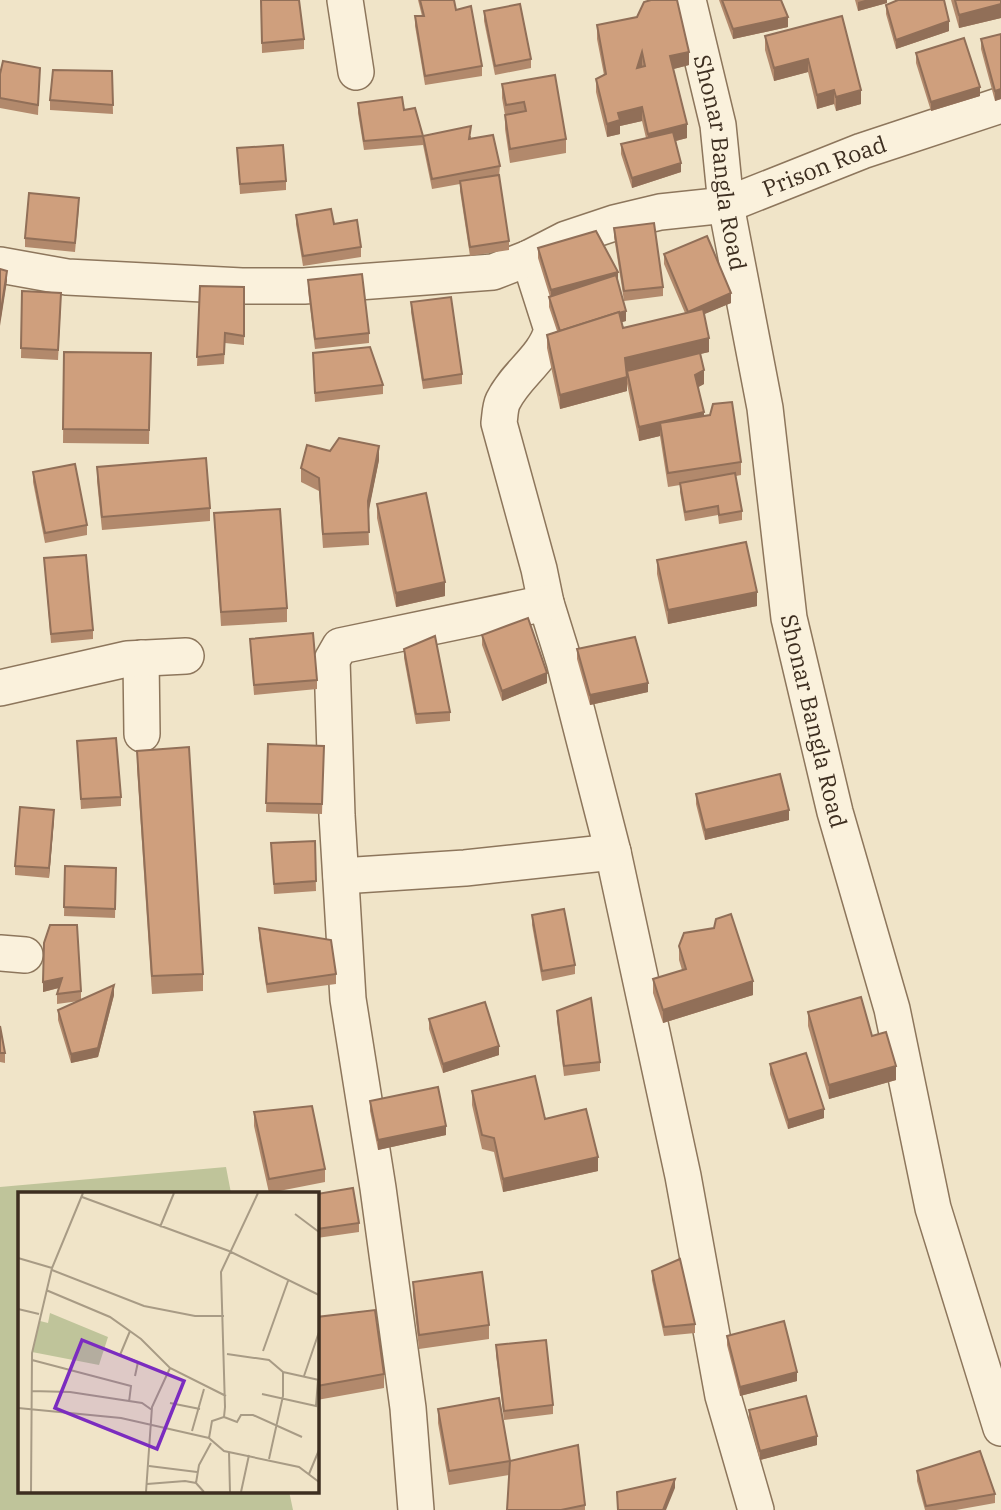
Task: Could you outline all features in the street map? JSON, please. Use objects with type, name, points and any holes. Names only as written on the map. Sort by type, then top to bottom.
[{"type":"street","points":[[345,0],[356,72]]},
{"type":"street","name":"Shonar Bangla Road","points":[[688,0],[718,125],[726,205],[765,408],[789,618],[835,812],[892,1009],[933,1208],[1001,1428]]},
{"type":"street","name":"Prison Road","points":[[0,265],[67,277],[229,286],[291,286],[492,272],[529,258],[566,239],[614,223],[660,212],[726,205],[862,151],[1001,105]]},
{"type":"street","points":[[529,258],[552,330],[549,342],[533,364],[520,375],[502,403],[499,423],[613,852],[683,1176],[723,1396],[756,1510]]},
{"type":"street","points":[[416,1510],[408,1408],[378,1188],[348,999],[332,660],[340,646],[546,603]]},
{"type":"street","points":[[0,688],[127,659],[186,656]]},
{"type":"street","points":[[141,658],[142,734]]},
{"type":"street","points":[[341,876],[465,868],[613,852]]},
{"type":"green space","points":[[226,1167],[231,1192],[18,1192],[18,1492],[289,1492],[293,1510],[0,1510],[0,1187]]},
{"type":"building","points":[[261,0],[299,0],[304,39],[262,43]]},
{"type":"building","points":[[420,0],[454,0],[456,10],[471,6],[482,66],[425,76],[415,16],[424,16]]},
{"type":"building","points":[[677,0],[689,52],[670,56],[687,124],[648,134],[642,107],[618,113],[620,120],[607,124],[596,79],[606,74],[597,25],[637,17],[644,2]],"holes":[[[642,52],[645,66],[637,68]]]},
{"type":"building","points":[[722,0],[781,0],[788,17],[733,29]]},
{"type":"building","points":[[898,0],[944,0],[949,21],[896,40],[886,5]]},
{"type":"building","points":[[955,0],[1001,0],[1001,4],[959,15]]},
{"type":"building","points":[[520,4],[531,59],[495,66],[484,11]]},
{"type":"building","points":[[842,16],[861,90],[836,97],[834,90],[817,95],[808,59],[774,68],[765,36]]},
{"type":"building","points":[[1001,34],[1001,89],[995,91],[981,39]]},
{"type":"building","points":[[964,38],[980,87],[931,102],[916,53]]},
{"type":"building","points":[[3,61],[40,68],[38,105],[0,98]]},
{"type":"building","points":[[53,70],[112,71],[113,105],[50,100]]},
{"type":"building","points":[[555,75],[566,139],[510,149],[505,115],[526,111],[524,102],[506,105],[502,84]]},
{"type":"building","points":[[402,97],[404,110],[415,108],[423,136],[364,141],[358,103]]},
{"type":"building","points":[[471,126],[469,139],[493,135],[500,166],[432,179],[423,136]]},
{"type":"building","points":[[673,132],[681,163],[632,178],[621,144]]},
{"type":"building","points":[[283,145],[286,181],[240,184],[237,148]]},
{"type":"building","points":[[499,175],[509,241],[470,247],[460,181]]},
{"type":"building","points":[[29,193],[79,198],[75,243],[25,238]]},
{"type":"building","points":[[331,209],[334,224],[357,220],[361,247],[303,256],[296,215]]},
{"type":"building","points":[[654,223],[663,287],[624,291],[614,228]]},
{"type":"building","points":[[596,231],[618,272],[551,290],[538,248]]},
{"type":"building","points":[[707,236],[731,293],[688,312],[664,254]]},
{"type":"building","points":[[0,269],[7,271],[0,317]]},
{"type":"building","points":[[362,274],[369,333],[315,339],[308,280]]},
{"type":"building","points":[[616,275],[626,311],[560,331],[549,297]]},
{"type":"building","points":[[200,286],[244,287],[244,336],[225,333],[224,354],[197,357]]},
{"type":"building","points":[[22,291],[61,293],[58,350],[21,348]]},
{"type":"building","points":[[451,297],[462,374],[423,380],[411,302]]},
{"type":"building","points":[[703,309],[709,338],[625,358],[627,377],[560,395],[547,335],[619,312],[623,328]]},
{"type":"building","points":[[370,347],[383,385],[315,393],[313,353]]},
{"type":"building","points":[[64,352],[151,353],[149,430],[63,429]]},
{"type":"building","points":[[700,353],[704,370],[695,375],[704,412],[639,427],[627,371]]},
{"type":"building","points":[[732,402],[741,462],[668,473],[660,423],[710,415],[713,404]]},
{"type":"building","points":[[339,438],[379,446],[368,501],[369,532],[323,534],[319,478],[301,468],[307,445],[330,451]]},
{"type":"building","points":[[206,458],[210,508],[102,517],[97,467]]},
{"type":"building","points":[[75,464],[87,525],[45,533],[33,472]]},
{"type":"building","points":[[735,473],[742,511],[719,515],[718,506],[685,512],[680,483]]},
{"type":"building","points":[[426,493],[445,582],[396,593],[377,504]]},
{"type":"building","points":[[280,509],[287,608],[221,612],[214,513]]},
{"type":"building","points":[[746,542],[757,592],[668,610],[657,560]]},
{"type":"building","points":[[86,555],[93,630],[51,634],[44,558]]},
{"type":"building","points":[[528,618],[547,673],[502,691],[482,635]]},
{"type":"building","points":[[313,633],[317,680],[254,685],[250,639]]},
{"type":"building","points":[[435,636],[450,712],[416,714],[404,649]]},
{"type":"building","points":[[635,637],[648,683],[590,695],[577,649]]},
{"type":"building","points":[[116,738],[121,797],[81,799],[77,741]]},
{"type":"building","points":[[268,744],[324,746],[322,804],[266,803]]},
{"type":"building","points":[[189,747],[203,974],[152,976],[137,751]]},
{"type":"building","points":[[780,774],[789,810],[705,830],[696,794]]},
{"type":"building","points":[[20,807],[54,810],[49,868],[15,866]]},
{"type":"building","points":[[315,841],[316,881],[274,884],[271,843]]},
{"type":"building","points":[[65,866],[116,868],[115,909],[64,907]]},
{"type":"building","points":[[564,909],[575,965],[542,971],[532,915]]},
{"type":"building","points":[[731,914],[753,981],[663,1010],[653,979],[686,969],[679,946],[684,933],[714,928],[716,919]]},
{"type":"building","points":[[50,925],[77,925],[81,991],[57,994],[62,978],[43,982],[44,943]]},
{"type":"building","points":[[259,928],[331,940],[336,974],[267,984]]},
{"type":"building","points":[[114,985],[98,1048],[71,1054],[58,1010]]},
{"type":"building","points":[[861,997],[872,1036],[886,1032],[896,1066],[829,1085],[808,1012]]},
{"type":"building","points":[[591,998],[600,1062],[564,1066],[557,1011]]},
{"type":"building","points":[[485,1002],[499,1046],[443,1064],[429,1019]]},
{"type":"building","points":[[0,1026],[5,1053],[0,1053]]},
{"type":"building","points":[[806,1053],[824,1109],[788,1120],[770,1064]]},
{"type":"building","points":[[535,1076],[545,1119],[586,1109],[598,1157],[503,1179],[494,1138],[482,1135],[472,1091]]},
{"type":"building","points":[[438,1087],[446,1126],[378,1140],[370,1101]]},
{"type":"building","points":[[312,1106],[325,1169],[269,1179],[254,1112]]},
{"type":"building","points":[[353,1188],[359,1223],[318,1229],[318,1194]]},
{"type":"building","points":[[680,1259],[695,1324],[664,1327],[652,1271]]},
{"type":"building","points":[[482,1272],[489,1325],[419,1335],[413,1282]]},
{"type":"building","points":[[375,1310],[384,1374],[318,1386],[318,1317]]},
{"type":"building","points":[[784,1321],[797,1372],[740,1387],[727,1336]]},
{"type":"building","points":[[546,1340],[553,1405],[504,1411],[496,1345]]},
{"type":"building","points":[[806,1396],[817,1436],[760,1451],[749,1410]]},
{"type":"building","points":[[499,1398],[510,1461],[449,1471],[438,1409]]},
{"type":"building","points":[[578,1445],[585,1505],[561,1510],[507,1510],[510,1461]]},
{"type":"building","points":[[980,1451],[995,1494],[926,1506],[917,1471]]},
{"type":"building","points":[[675,1479],[663,1510],[618,1510],[617,1492]]}]
